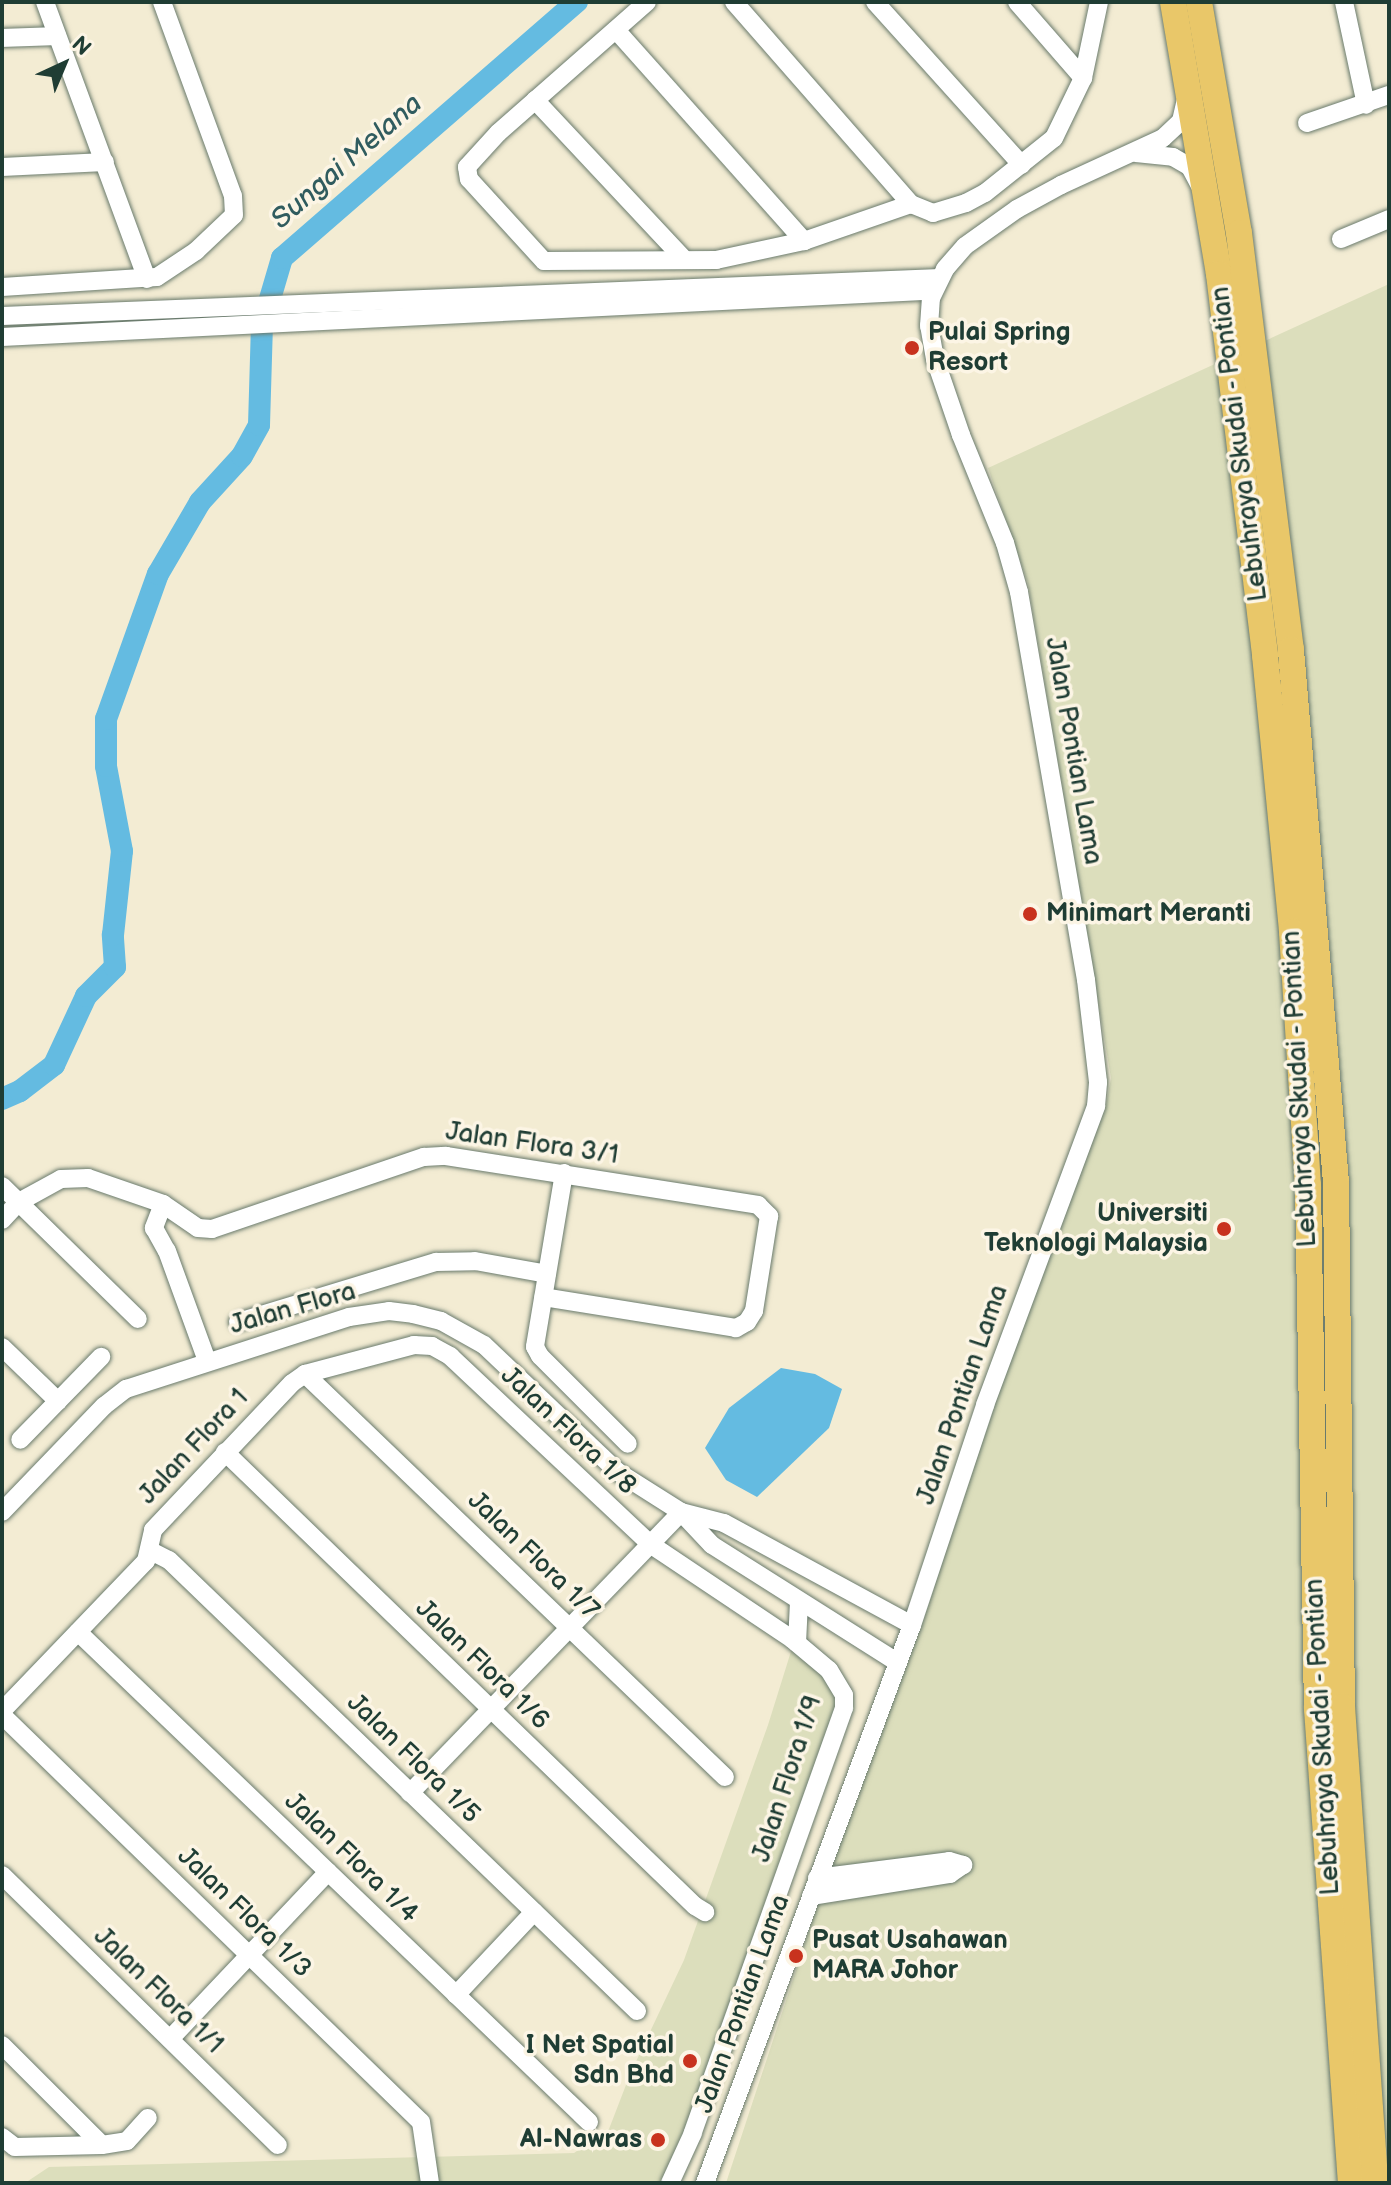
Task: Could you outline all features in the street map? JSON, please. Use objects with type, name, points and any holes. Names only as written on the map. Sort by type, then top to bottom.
[{"type":"highway","name":"Lebuhraya Skudai - Pontian","points":[[1173,2],[1219,274],[1265,655],[1292,932],[1308,1185],[1317,1709],[1351,2183]]},
{"type":"highway","name":"Lebuhraya Skudai - Pontian","points":[[1199,2],[1239,233],[1291,650],[1336,1182],[1342,1707],[1375,2183]]},
{"type":"street","points":[[45,2],[147,279]]},
{"type":"street","points":[[2,287],[157,277],[196,251],[234,215],[233,196],[162,2]]},
{"type":"street","points":[[647,2],[535,100],[471,161],[466,170],[469,179],[544,261],[716,260],[804,241],[911,204]]},
{"type":"street","points":[[734,2],[911,204],[933,213],[966,203],[1022,165],[1054,138],[1083,78],[1099,2]]},
{"type":"street","points":[[875,2],[1022,165]]},
{"type":"street","points":[[1017,2],[1083,78]]},
{"type":"street","points":[[1344,2],[1366,105]]},
{"type":"street","points":[[616,30],[804,241]]},
{"type":"street","points":[[2,38],[57,36]]},
{"type":"street","points":[[905,286],[1061,185],[1163,138],[1181,121],[1188,80]]},
{"type":"street","points":[[1307,123],[1389,95]]},
{"type":"street","points":[[535,100],[683,258]]},
{"type":"street","points":[[1136,153],[1173,157],[1190,167],[1199,182],[1219,274]]},
{"type":"street","points":[[2,167],[105,162]]},
{"type":"street","points":[[1341,239],[1389,219]]},
{"type":"street","points":[[2,337],[249,322],[300,311],[937,284],[965,246]]},
{"type":"street","name":"Jalan Pontian Lama","points":[[705,2183],[912,1625],[985,1405],[1089,1130],[1098,1082],[1086,980],[1019,592],[1005,543],[961,435],[935,359],[929,326],[937,284]]},
{"type":"street","points":[[905,286],[929,326]]},
{"type":"street","points":[[2,316],[256,304],[300,311]]},
{"type":"street","name":"Jalan Flora 3/1","points":[[19,1202],[70,1177],[113,1185],[163,1204],[198,1228],[212,1229],[424,1157],[466,1156],[758,1205],[769,1216],[754,1311],[747,1322],[736,1328],[543,1297]]},
{"type":"street","points":[[564,1173],[535,1336],[540,1356],[628,1444]]},
{"type":"street","points":[[2,1186],[138,1319]]},
{"type":"street","points":[[2,1220],[19,1202]]},
{"type":"street","points":[[163,1204],[154,1228],[167,1251],[207,1361]]},
{"type":"street","points":[[238,1322],[436,1262],[475,1261],[547,1274]]},
{"type":"street","name":"Jalan Flora","points":[[2,1512],[104,1406],[126,1389],[349,1317],[389,1311],[441,1321],[484,1345],[618,1472],[681,1512],[712,1545],[897,1662]]},
{"type":"street","name":"Jalan Flora 1","points":[[2,1713],[146,1561],[153,1530],[292,1383],[305,1374],[414,1345],[432,1346],[450,1356]]},
{"type":"street","points":[[2,1347],[58,1401]]},
{"type":"street","name":"Jalan Flora 1/8","points":[[450,1356],[650,1544],[798,1636]]},
{"type":"street","points":[[20,1440],[101,1357]]},
{"type":"street","name":"Jalan Flora 1/7","points":[[305,1374],[725,1777]]},
{"type":"street","name":"Jalan Flora 1/6","points":[[225,1452],[705,1912]]},
{"type":"street","points":[[410,1793],[681,1512]]},
{"type":"street","name":"Jalan Flora","points":[[681,1512],[724,1523],[912,1625]]},
{"type":"street","name":"Jalan Flora 1/5","points":[[149,1550],[169,1560],[637,2011]]},
{"type":"street","points":[[798,1636],[799,1602]]},
{"type":"street","points":[[798,1636],[812,1623],[835,1624]]},
{"type":"street","name":"Jalan Flora 1/4","points":[[78,1632],[589,2122]]},
{"type":"street","name":"Jalan Flora 1/9","points":[[670,2183],[693,2133],[844,1708],[844,1695],[829,1670],[798,1636]]},
{"type":"street","name":"Jalan Flora 1/3","points":[[2,1713],[421,2122],[430,2183]]},
{"type":"street","points":[[949,1861],[963,1865],[950,1874],[814,1887],[949,1861]]},
{"type":"street","points":[[170,2039],[328,1872]]},
{"type":"street","name":"Jalan Flora 1/1","points":[[2,1875],[278,2145]]},
{"type":"street","points":[[456,1995],[534,1912]]},
{"type":"street","points":[[2,2045],[102,2145]]},
{"type":"street","points":[[2,2137],[15,2147],[102,2145],[127,2141],[148,2118]]},
{"type":"shaded area","name":"Universiti Teknologi Malaysia","points":[[1389,284],[1389,2183],[726,2183],[832,1861],[1010,1352],[1106,1106],[1111,1078],[1028,583],[988,468]]},
{"type":"shaded area","points":[[793,1645],[849,1694],[675,2183],[25,2183],[49,2167],[574,2153],[609,2129],[631,2072],[684,1960],[768,1725]]},
{"type":"water","points":[[781,1368],[815,1374],[842,1389],[829,1428],[757,1497],[726,1480],[705,1448],[729,1408]]},
{"type":"waterway","name":"Sungai Melana","points":[[2,1099],[20,1091],[54,1065],[86,996],[115,967],[113,935],[122,851],[106,766],[106,719],[158,574],[200,502],[242,456],[259,425],[262,326],[282,258],[577,2]]},
{"type":"place","name":"Pulai Spring Resort","points":[[912,348]]},
{"type":"place","name":"Minimart Meranti","points":[[1030,914]]},
{"type":"place","name":"Universiti Teknologi Malaysia","points":[[1224,1229]]},
{"type":"place","name":"Pusat Usahawan MARA Johor","points":[[796,1956]]},
{"type":"place","name":"I Net Spatial Sdn Bhd","points":[[690,2061]]},
{"type":"place","name":"Al-Nawras","points":[[658,2140]]}]
